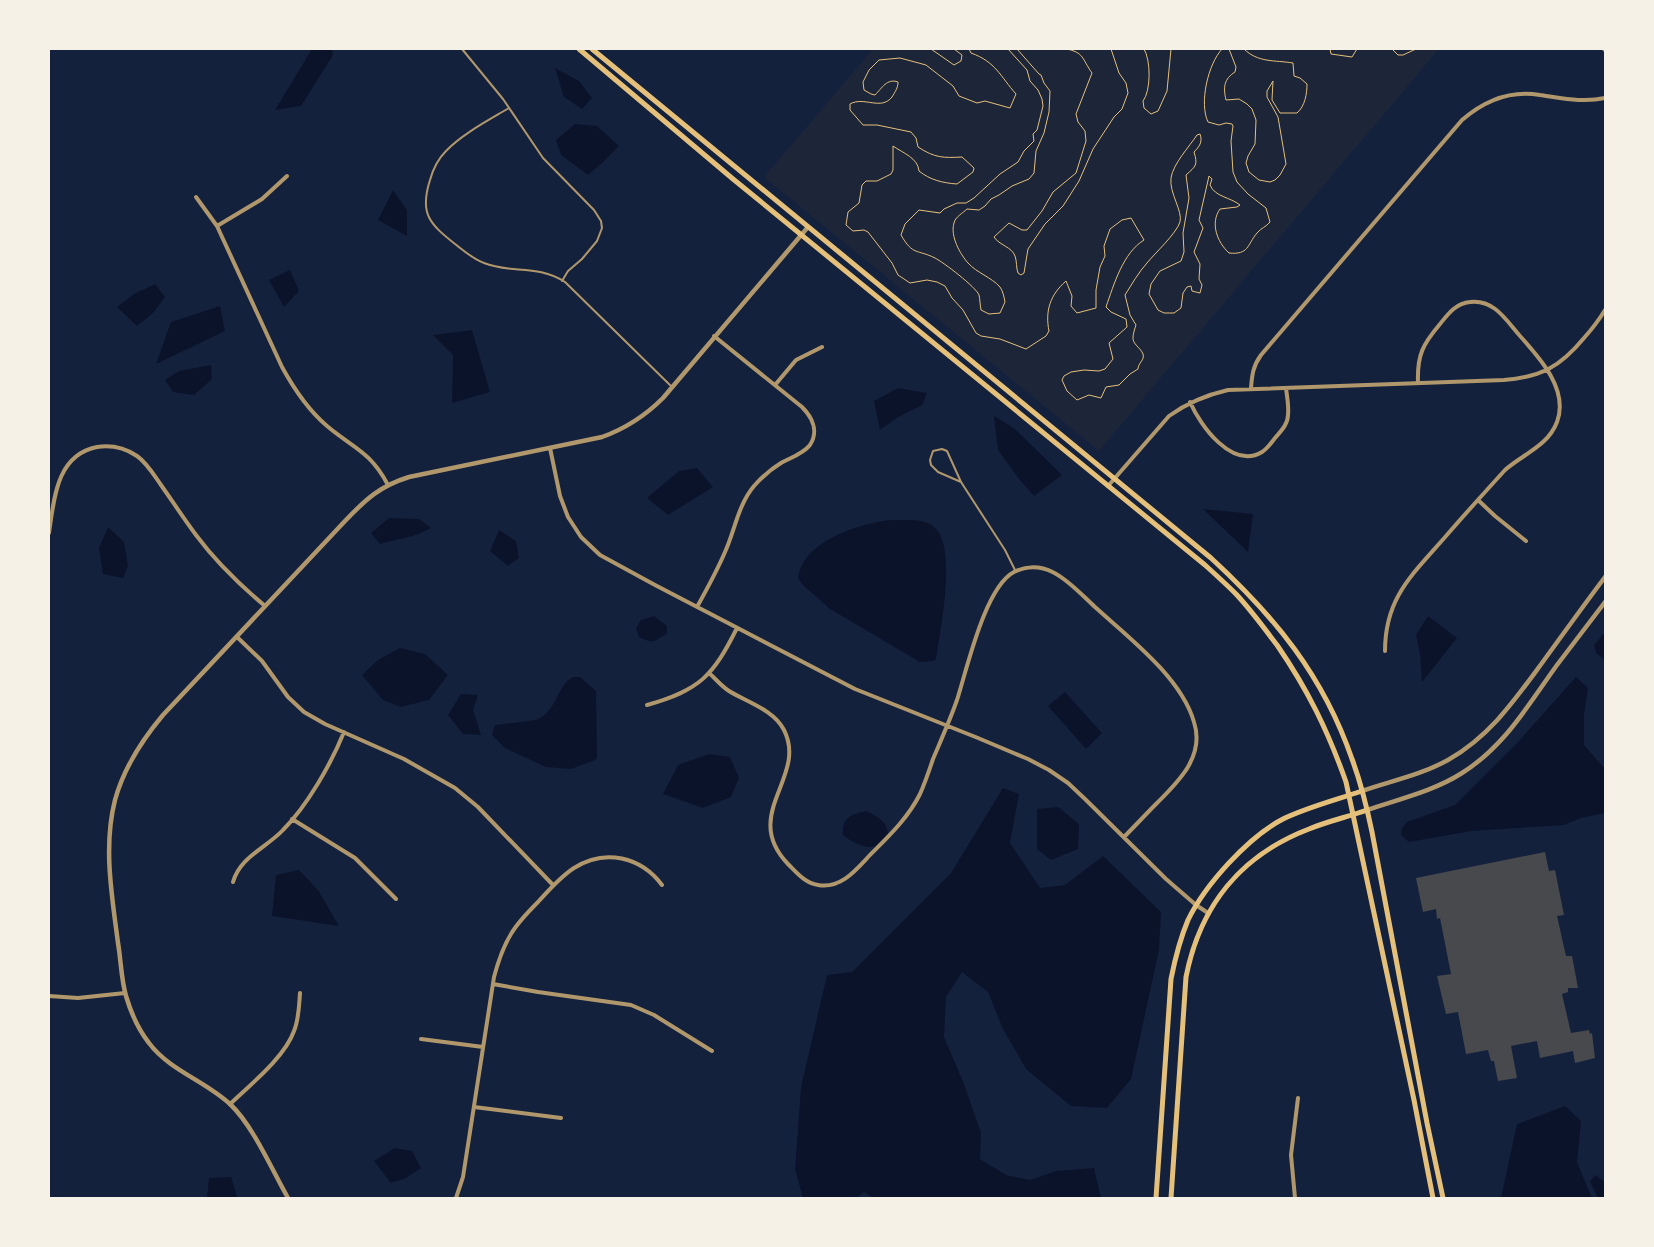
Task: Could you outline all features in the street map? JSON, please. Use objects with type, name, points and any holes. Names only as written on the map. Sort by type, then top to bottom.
[{"type":"main road","points":[[579,49],[802,235],[1205,565],[1236,594],[1261,623],[1292,668],[1315,707],[1333,746],[1349,796],[1433,1198]]},
{"type":"main road","points":[[592,49],[1211,558],[1244,588],[1289,640],[1327,700],[1353,760],[1362,791],[1390,922],[1427,1123],[1443,1198]]},
{"type":"main road","points":[[1156,1198],[1171,979],[1182,934],[1196,905],[1232,859],[1268,828],[1296,814],[1362,791]]},
{"type":"main road","points":[[1171,1198],[1186,977],[1194,945],[1208,913],[1222,891],[1233,879],[1269,849],[1309,828],[1367,810]]},
{"type":"street","points":[[1251,388],[1255,363],[1261,355],[1462,120],[1475,108],[1503,96],[1514,94],[1540,94],[1568,100],[1605,98]]},
{"type":"street","points":[[217,226],[262,199],[287,176]]},
{"type":"street","points":[[196,198],[217,226],[294,389],[320,420],[371,459],[388,485]]},
{"type":"street","points":[[288,1198],[241,1116],[230,1104],[166,1060],[150,1045],[138,1027],[125,993],[109,866],[109,839],[112,813],[118,789],[134,755],[147,734],[163,715],[362,503],[388,485],[409,477],[602,437],[627,427],[652,409],[672,388],[808,227]]},
{"type":"street","points":[[1385,652],[1388,620],[1401,589],[1408,578],[1505,470],[1518,458],[1538,447],[1550,436],[1560,412],[1558,393],[1540,358],[1501,313],[1487,304],[1464,303],[1451,312],[1426,340],[1419,362],[1418,382]]},
{"type":"street","points":[[1108,486],[1169,416],[1190,402],[1216,392],[1251,388],[1518,379],[1530,377],[1548,371],[1574,350],[1600,319],[1605,310]]},
{"type":"street","points":[[697,607],[725,552],[740,508],[749,493],[771,470],[803,451],[813,438],[814,430],[809,414],[714,336]]},
{"type":"street","points":[[775,385],[796,360],[822,347]]},
{"type":"street","points":[[1190,402],[1207,431],[1224,446],[1236,454],[1254,455],[1267,448],[1286,422],[1288,416],[1286,388]]},
{"type":"street","points":[[49,533],[58,484],[61,475],[71,460],[78,454],[102,446],[120,448],[137,456],[145,463],[197,536],[222,567],[266,606]]},
{"type":"street","points":[[550,448],[564,507],[581,537],[600,555],[855,689],[1028,759],[1059,776],[1166,879],[1208,913]]},
{"type":"street","points":[[1478,500],[1526,541]]},
{"type":"street","points":[[710,673],[726,689],[773,717],[785,731],[789,743],[789,756],[769,825],[772,840],[779,853],[805,880],[818,885],[838,883],[851,875],[907,816],[921,792],[947,726],[988,609],[1002,582],[1016,572],[1030,567],[1054,572],[1061,576],[1151,659],[1176,687],[1190,710],[1196,728],[1197,737],[1194,756],[1190,764],[1180,779],[1124,837]]},
{"type":"street","points":[[1362,791],[1436,767],[1481,738],[1493,727],[1515,700],[1605,577]]},
{"type":"street","points":[[1367,810],[1446,782],[1461,774],[1488,754],[1522,716],[1605,602]]},
{"type":"street","points":[[647,705],[675,696],[693,687],[710,673],[720,661],[738,628]]},
{"type":"street","points":[[238,637],[262,660],[295,705],[314,718],[397,756],[455,788],[484,812],[553,885]]},
{"type":"street","points":[[233,882],[236,872],[242,863],[277,836],[292,819],[321,778],[344,732]]},
{"type":"street","points":[[292,819],[355,858],[396,899]]},
{"type":"street","points":[[456,1198],[463,1177],[493,984],[500,956],[511,934],[524,916],[553,885],[582,864],[593,860],[613,858],[630,860],[654,875],[662,885]]},
{"type":"street","points":[[493,984],[631,1005],[654,1015],[712,1051]]},
{"type":"street","points":[[49,996],[78,998],[125,993]]},
{"type":"street","points":[[230,1104],[275,1060],[289,1042],[297,1022],[300,993]]},
{"type":"street","points":[[421,1039],[483,1047]]},
{"type":"street","points":[[1295,1198],[1291,1155],[1298,1098]]},
{"type":"street","points":[[474,1107],[561,1118]]},
{"type":"lane","points":[[462,49],[509,108],[543,158],[594,210],[601,221],[602,228],[597,241],[582,259],[568,271],[562,281]]},
{"type":"lane","points":[[509,108],[459,140],[445,152],[434,167],[426,193],[425,207],[429,218],[435,227],[462,250],[479,261],[495,266],[544,272],[562,281],[672,388]]},
{"type":"lane","points":[[961,482],[934,469],[930,460],[933,451],[942,449],[947,451],[961,482],[1005,550],[1016,572]]},
{"type":"path","points":[[931,49],[954,65],[961,61],[962,55],[954,49]]},
{"type":"path","points":[[969,49],[971,53],[984,58],[992,64],[1016,94],[1010,108],[985,100],[977,103],[958,96],[953,86],[926,65],[900,58],[879,60],[869,70],[864,82],[864,90],[875,95],[889,81],[898,82],[895,92],[889,100],[881,103],[856,101],[850,104],[850,110],[863,125],[877,125],[911,132],[916,138],[918,147],[930,155],[942,158],[962,157],[974,168],[973,172],[957,184],[932,179],[919,171],[919,164],[915,160],[893,146],[893,170],[891,174],[877,180],[866,181],[862,186],[860,203],[848,212],[846,226],[853,231],[864,230],[868,232],[892,263],[898,275],[903,279],[910,283],[927,280],[945,286],[952,298],[963,310],[976,333],[980,336],[1000,339],[1026,349],[1046,336],[1049,331],[1046,317],[1055,290],[1066,281],[1072,296],[1071,306],[1077,313],[1096,308],[1096,290],[1100,267],[1110,229],[1122,220],[1131,218],[1144,240],[1136,245],[1118,273],[1106,306],[1111,312],[1126,319],[1127,327],[1109,343],[1112,359],[1105,369],[1099,371],[1084,370],[1064,376],[1062,380],[1067,391],[1077,400],[1090,395],[1101,398],[1106,387],[1119,385],[1138,369],[1138,365],[1143,358],[1143,353],[1133,337],[1136,325],[1130,314],[1125,295],[1140,272],[1169,239],[1180,222],[1181,212],[1176,204],[1171,186],[1171,176],[1197,136],[1200,134],[1202,138],[1199,147],[1194,152],[1197,161],[1196,166],[1186,175],[1189,198],[1183,233],[1184,252],[1181,261],[1160,271],[1151,284],[1149,294],[1158,310],[1164,313],[1174,313],[1181,308],[1183,293],[1187,287],[1190,286],[1192,292],[1200,293],[1202,285],[1199,279],[1200,264],[1194,252],[1203,228],[1199,220],[1209,176],[1212,179],[1211,189],[1226,198],[1232,198],[1240,205],[1237,207],[1220,208],[1215,223],[1215,230],[1222,245],[1229,253],[1236,254],[1244,251],[1250,246],[1259,230],[1270,222],[1266,208],[1248,194],[1237,182],[1233,172],[1232,124],[1226,122],[1219,125],[1208,122],[1205,116],[1204,96],[1208,79],[1213,62],[1222,49]]},
{"type":"path","points":[[1008,49],[1027,70],[1030,81],[1038,90],[1042,99],[1043,106],[1037,130],[1033,134],[1034,141],[1024,151],[1018,162],[1000,174],[974,198],[966,202],[956,203],[940,213],[918,210],[905,224],[902,235],[907,246],[912,250],[936,258],[952,268],[954,272],[975,288],[979,296],[981,310],[989,314],[1000,313],[1005,302],[1002,289],[969,264],[956,243],[954,224],[956,218],[968,209],[979,210],[991,199],[1012,186],[1029,179],[1034,173],[1036,151],[1044,133],[1049,112],[1050,90],[1044,83],[1041,75],[1038,74],[1017,49]]},
{"type":"path","points":[[1066,49],[1077,51],[1085,60],[1092,73],[1076,114],[1078,122],[1085,131],[1086,141],[1076,173],[1053,192],[1042,211],[1027,230],[1022,230],[1009,223],[994,237],[1016,257],[1018,273],[1021,275],[1024,272],[1028,249],[1035,237],[1063,206],[1079,181],[1093,149],[1114,117],[1122,109],[1128,93],[1126,83],[1119,73],[1111,49]]},
{"type":"path","points":[[1144,49],[1150,78],[1147,96],[1142,101],[1144,108],[1152,114],[1158,111],[1167,91],[1171,49]]},
{"type":"path","points":[[1230,49],[1236,67],[1235,72],[1228,77],[1226,82],[1224,93],[1226,100],[1239,99],[1252,109],[1256,120],[1256,136],[1255,144],[1246,163],[1249,172],[1259,180],[1270,182],[1280,175],[1286,164],[1278,116],[1267,97],[1267,91],[1273,81],[1272,100],[1280,113],[1297,113],[1301,109],[1307,93],[1306,84],[1300,78],[1294,76],[1293,63],[1262,60],[1251,56],[1244,49]]},
{"type":"path","points":[[1330,49],[1332,54],[1348,58],[1352,57],[1357,49]]},
{"type":"path","points":[[1392,49],[1398,55],[1403,55],[1416,49]]},
{"type":"shaded area","points":[[312,49],[332,49],[333,55],[301,106],[275,110]]},
{"type":"shaded area","points":[[873,49],[1439,49],[1099,451],[764,177]]},
{"type":"shaded area","points":[[555,68],[579,81],[592,98],[582,109],[564,97]]},
{"type":"shaded area","points":[[575,124],[597,126],[619,146],[588,175],[561,155],[556,140]]},
{"type":"shaded area","points":[[393,190],[407,210],[407,236],[378,220]]},
{"type":"shaded area","points":[[290,270],[299,291],[284,307],[269,280]]},
{"type":"shaded area","points":[[155,284],[165,297],[153,313],[137,326],[117,307],[134,294]]},
{"type":"shaded area","points":[[220,306],[225,331],[156,364],[171,322]]},
{"type":"shaded area","points":[[472,330],[490,392],[452,403],[453,355],[433,335]]},
{"type":"shaded area","points":[[211,365],[212,379],[194,395],[173,392],[165,380],[179,371]]},
{"type":"shaded area","points":[[898,388],[927,393],[922,405],[898,417],[880,430],[874,401]]},
{"type":"shaded area","points":[[994,416],[1015,429],[1062,475],[1034,496],[998,450]]},
{"type":"shaded area","points":[[697,468],[713,487],[668,515],[647,498],[679,471]]},
{"type":"shaded area","points":[[1203,509],[1253,514],[1248,552]]},
{"type":"shaded area","points":[[389,518],[419,519],[431,528],[416,535],[380,544],[371,533]]},
{"type":"shaded area","points":[[889,520],[924,522],[934,527],[941,537],[945,552],[946,590],[936,659],[933,661],[920,662],[830,609],[803,585],[798,578],[802,565],[821,544],[862,526]]},
{"type":"shaded area","points":[[108,527],[124,542],[128,566],[123,578],[103,574],[99,548]]},
{"type":"shaded area","points":[[499,530],[516,541],[519,558],[508,566],[490,551]]},
{"type":"shaded area","points":[[654,616],[667,626],[667,633],[654,641],[648,641],[639,637],[636,628],[641,620]]},
{"type":"shaded area","points":[[1428,616],[1457,638],[1422,682],[1416,635]]},
{"type":"shaded area","points":[[1605,632],[1605,660],[1596,653],[1594,645]]},
{"type":"shaded area","points":[[400,648],[425,654],[448,675],[429,700],[401,707],[383,700],[362,675],[378,660]]},
{"type":"shaded area","points":[[573,677],[580,677],[596,691],[597,758],[595,760],[571,769],[546,767],[505,748],[492,735],[495,725],[536,720],[543,716],[553,705],[563,686]]},
{"type":"shaded area","points":[[1576,677],[1588,688],[1584,715],[1584,745],[1605,769],[1605,813],[1581,818],[1564,825],[1471,831],[1409,842],[1401,835],[1402,828],[1407,822],[1455,805],[1517,743]]},
{"type":"shaded area","points":[[1065,692],[1102,733],[1086,749],[1048,706]]},
{"type":"shaded area","points":[[461,694],[478,695],[473,710],[481,735],[463,734],[448,715]]},
{"type":"shaded area","points":[[709,754],[730,757],[739,778],[731,797],[703,808],[663,794],[678,765]]},
{"type":"shaded area","points":[[1003,788],[1019,794],[1010,843],[1040,888],[1065,885],[1103,856],[1161,912],[1159,950],[1131,1079],[1107,1108],[1071,1106],[1026,1069],[1003,1029],[988,992],[962,972],[946,997],[944,1037],[964,1084],[981,1133],[980,1159],[1006,1175],[1030,1180],[1056,1171],[1094,1168],[1101,1198],[874,1198],[864,1192],[856,1198],[803,1198],[795,1169],[801,1087],[827,975],[852,972],[951,873]]},
{"type":"shaded area","points":[[1058,807],[1079,824],[1078,849],[1051,860],[1037,849],[1037,809]]},
{"type":"shaded area","points":[[866,811],[884,822],[888,834],[877,845],[871,847],[858,844],[843,835],[844,824],[848,818]]},
{"type":"shaded area","points":[[299,870],[318,890],[339,926],[272,916],[276,875]]},
{"type":"shaded area","points":[[1565,1106],[1581,1121],[1577,1162],[1592,1198],[1501,1198],[1517,1124]]},
{"type":"shaded area","points":[[395,1148],[412,1151],[421,1168],[406,1178],[391,1183],[374,1161]]},
{"type":"shaded area","points":[[1595,1175],[1605,1182],[1605,1198],[1598,1198],[1590,1182]]},
{"type":"shaded area","points":[[231,1177],[237,1196],[235,1198],[207,1198],[209,1178]]},
{"type":"building","points":[[1545,852],[1549,871],[1555,870],[1564,915],[1557,916],[1566,956],[1572,956],[1578,988],[1568,988],[1568,992],[1562,994],[1571,1033],[1589,1030],[1590,1034],[1592,1033],[1595,1058],[1575,1063],[1573,1051],[1540,1058],[1537,1041],[1511,1046],[1517,1078],[1498,1081],[1494,1061],[1491,1061],[1488,1050],[1466,1054],[1458,1012],[1446,1014],[1437,976],[1451,974],[1440,918],[1437,919],[1436,909],[1423,912],[1416,878]]}]
